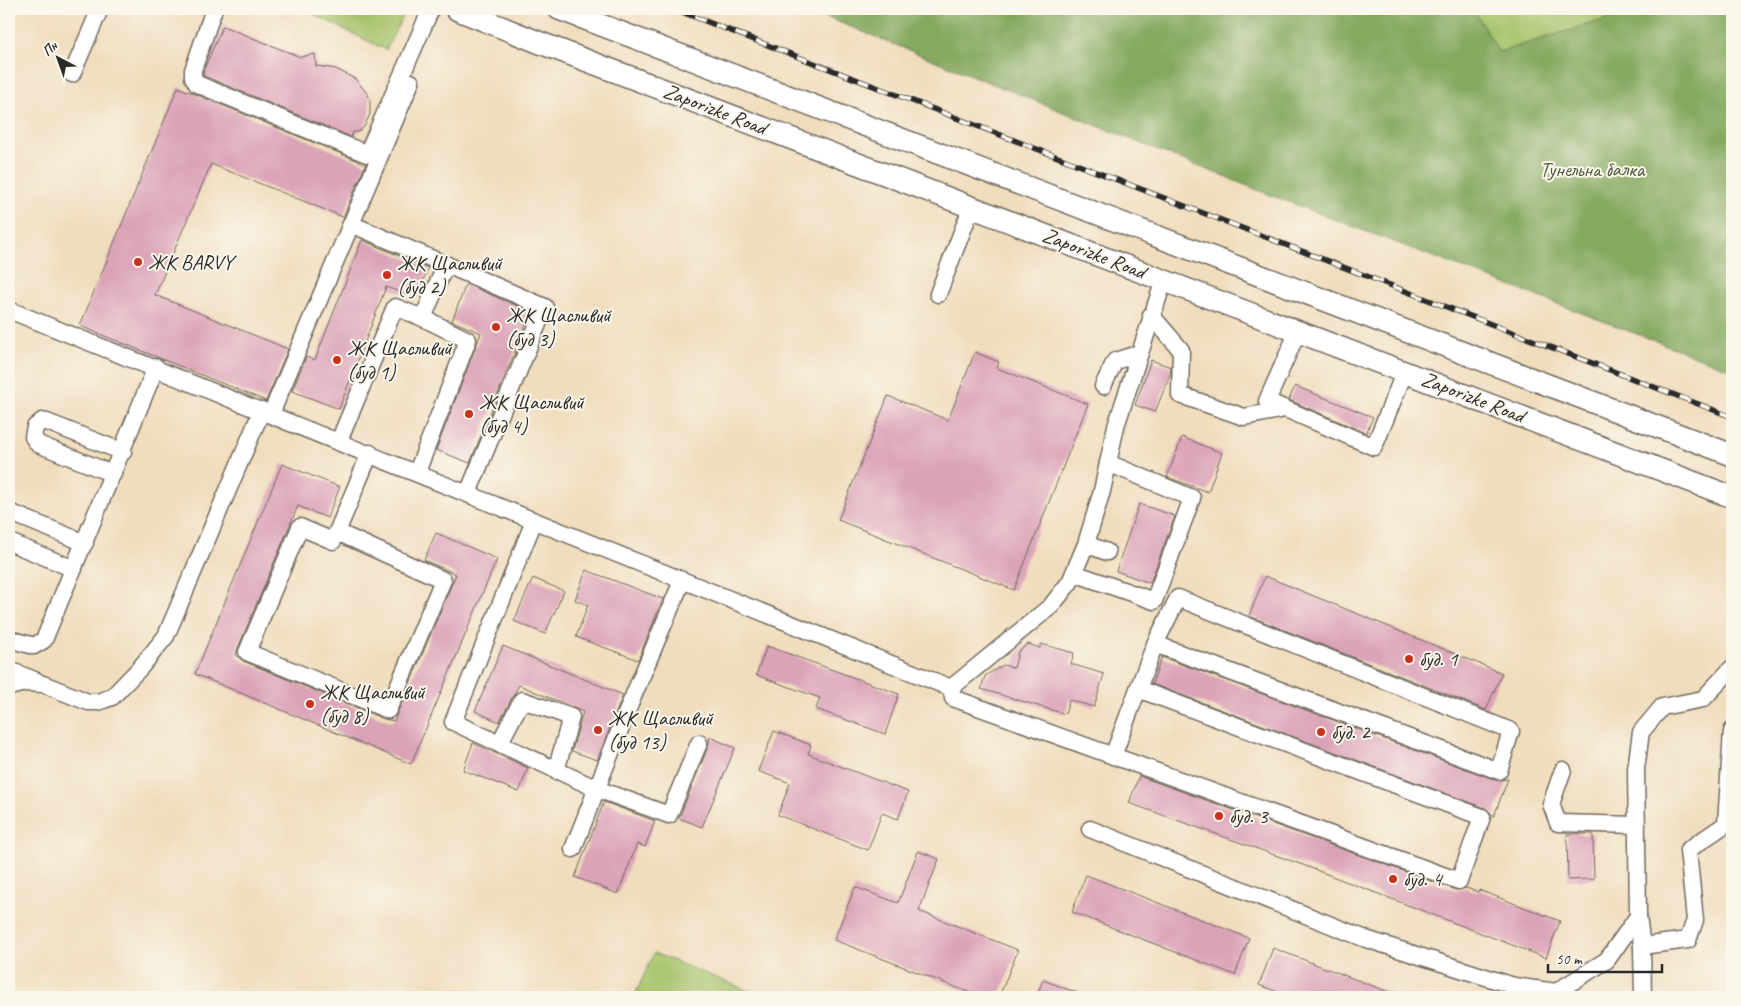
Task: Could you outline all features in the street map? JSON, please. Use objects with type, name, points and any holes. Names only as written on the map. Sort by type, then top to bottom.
[{"type":"main road","name":"Zaporizke Road","points":[[456,9],[538,42],[1732,497]]},
{"type":"main road","name":"Zaporizke Road","points":[[559,9],[1732,455]]},
{"type":"street","points":[[72,74],[100,9]]},
{"type":"street","points":[[214,9],[193,70],[193,77],[197,84],[367,154],[431,9]]},
{"type":"street","points":[[9,670],[88,702],[105,700],[112,697],[161,644],[352,224],[424,47],[422,29]]},
{"type":"street","points":[[938,294],[972,206]]},
{"type":"street","points":[[352,224],[545,307],[468,493]]},
{"type":"street","points":[[423,318],[446,264]]},
{"type":"street","points":[[951,688],[1051,606],[1060,597],[1074,573],[1086,544],[1138,354],[1164,280]]},
{"type":"street","points":[[339,441],[395,307],[423,318],[468,340],[417,472]]},
{"type":"street","points":[[9,310],[370,453],[682,581],[951,688]]},
{"type":"street","points":[[1151,315],[1180,350],[1180,395],[1244,417],[1285,409]]},
{"type":"street","points":[[1298,331],[1267,401],[1374,447],[1405,371]]},
{"type":"street","points":[[1103,386],[1114,361],[1138,354]]},
{"type":"street","points":[[9,639],[34,646],[44,640],[156,368]]},
{"type":"street","points":[[113,474],[38,444],[32,437],[35,427],[42,421],[47,422],[123,452]]},
{"type":"street","points":[[337,532],[443,580],[388,710],[247,652],[300,527],[333,541],[370,453]]},
{"type":"street","points":[[1074,573],[1154,601],[1192,498],[1108,463]]},
{"type":"street","points":[[9,512],[85,543]]},
{"type":"street","points":[[534,521],[453,722],[596,789],[669,815],[699,743]]},
{"type":"street","points":[[9,542],[74,568]]},
{"type":"street","points":[[1086,544],[1107,552]]},
{"type":"street","points":[[573,849],[682,581]]},
{"type":"street","points":[[1113,756],[1155,644],[1178,598],[1511,731],[1499,771],[1155,644]]},
{"type":"street","points":[[1643,997],[1642,946],[1638,916],[1636,769],[1641,732],[1662,707],[1703,699],[1732,668]]},
{"type":"street","points":[[9,687],[25,682],[43,684]]},
{"type":"street","points":[[951,688],[953,698],[1458,881],[1482,817],[1138,688]]},
{"type":"street","points":[[499,744],[522,700],[570,717],[556,770]]},
{"type":"street","points":[[1642,946],[1688,940],[1694,920],[1688,850],[1726,824],[1732,731]]},
{"type":"street","points":[[1563,770],[1551,804],[1558,823],[1637,825]]},
{"type":"street","points":[[1090,829],[1366,939],[1514,986],[1556,992],[1607,960],[1638,916]]},
{"type":"green space","points":[[303,9],[399,9],[405,12],[386,50]]},
{"type":"green space","name":"Тунельна балка","points":[[806,9],[1473,9],[1499,52],[1639,9],[1732,9],[1732,370],[1270,195]]},
{"type":"green space","points":[[1473,9],[1639,9],[1499,52]]},
{"type":"green space","points":[[654,953],[764,997],[634,997]]},
{"type":"building","points":[[223,26],[300,57],[315,54],[316,66],[336,69],[355,79],[368,94],[370,101],[370,114],[364,127],[358,132],[353,132],[351,137],[204,76],[203,71]]},
{"type":"building","name":"ЖК BARVY","points":[[178,87],[366,164],[343,217],[211,164],[155,295],[288,349],[266,401],[80,326]]},
{"type":"building","points":[[362,240],[428,268],[416,298],[386,287],[339,409],[292,391],[306,357],[315,360]]},
{"type":"building","points":[[466,284],[531,312],[470,463],[436,450],[481,333],[452,321]]},
{"type":"building","points":[[975,352],[999,362],[997,368],[1088,404],[1014,590],[838,520],[888,396],[948,420]]},
{"type":"building","points":[[1151,360],[1171,367],[1170,375],[1155,412],[1135,405]]},
{"type":"building","points":[[1295,386],[1373,417],[1366,433],[1289,400]]},
{"type":"building","points":[[1182,437],[1222,453],[1208,492],[1167,477]]},
{"type":"building","points":[[282,464],[340,487],[327,518],[298,506],[238,648],[236,655],[243,661],[384,719],[394,721],[456,574],[424,560],[436,533],[497,559],[411,764],[195,674]]},
{"type":"building","points":[[1139,504],[1175,516],[1150,583],[1116,571]]},
{"type":"building","points":[[586,570],[663,599],[638,660],[576,637],[588,605],[575,600]]},
{"type":"building","name":"буд. 1","points":[[1265,576],[1502,673],[1486,710],[1249,616]]},
{"type":"building","points":[[533,578],[564,591],[545,634],[514,621]]},
{"type":"building","points":[[1028,644],[1040,648],[1041,644],[1074,653],[1071,664],[1104,674],[1094,707],[1069,700],[1065,714],[981,689],[985,676],[1003,665],[1014,668],[1018,652]]},
{"type":"building","points":[[503,646],[623,695],[597,760],[572,751],[583,712],[519,685],[499,722],[475,711]]},
{"type":"building","points":[[767,646],[899,694],[885,734],[816,709],[820,698],[756,675]]},
{"type":"building","name":"буд. 2","points":[[1162,657],[1496,780],[1508,779],[1494,816],[1485,808],[1152,684]]},
{"type":"building","points":[[774,731],[811,745],[808,754],[908,792],[898,819],[882,813],[868,850],[778,815],[790,783],[758,771]]},
{"type":"building","points":[[710,737],[735,748],[702,827],[679,818],[708,747]]},
{"type":"building","points":[[473,743],[528,768],[519,792],[463,770]]},
{"type":"building","points":[[1139,776],[1456,890],[1466,888],[1478,892],[1479,890],[1560,921],[1546,958],[1303,865],[1129,803]]},
{"type":"building","points":[[604,802],[655,821],[645,847],[637,844],[618,894],[575,877]]},
{"type":"building","points":[[1567,834],[1593,834],[1594,879],[1568,880]]},
{"type":"building","points":[[918,851],[939,859],[919,911],[1018,950],[999,997],[981,997],[834,940],[855,887],[898,903]]},
{"type":"building","points":[[1086,875],[1249,938],[1235,975],[1072,912]]},
{"type":"building","points":[[1273,948],[1399,997],[1291,997],[1259,985]]},
{"type":"building","points":[[1043,980],[1086,996],[1086,997],[1036,997]]},
{"type":"railway","points":[[674,9],[1732,417]]},
{"type":"place","name":"ЖК BARVY","points":[[138,262]]},
{"type":"place","name":"ЖК Щасливий (буд 2)","points":[[387,275]]},
{"type":"place","name":"ЖК Щасливий (буд 3)","points":[[496,327]]},
{"type":"place","name":"ЖК Щасливий (буд 1)","points":[[337,360]]},
{"type":"place","name":"ЖК Щасливий (буд 4)","points":[[469,414]]},
{"type":"place","name":"буд. 1","points":[[1409,659]]},
{"type":"place","name":"ЖК Щасливий (буд 8)","points":[[310,704]]},
{"type":"place","name":"ЖК Щасливий (буд 13)","points":[[598,730]]},
{"type":"place","name":"буд. 2","points":[[1321,732]]},
{"type":"place","name":"буд. 3","points":[[1219,816]]},
{"type":"place","name":"буд. 4","points":[[1393,879]]}]
